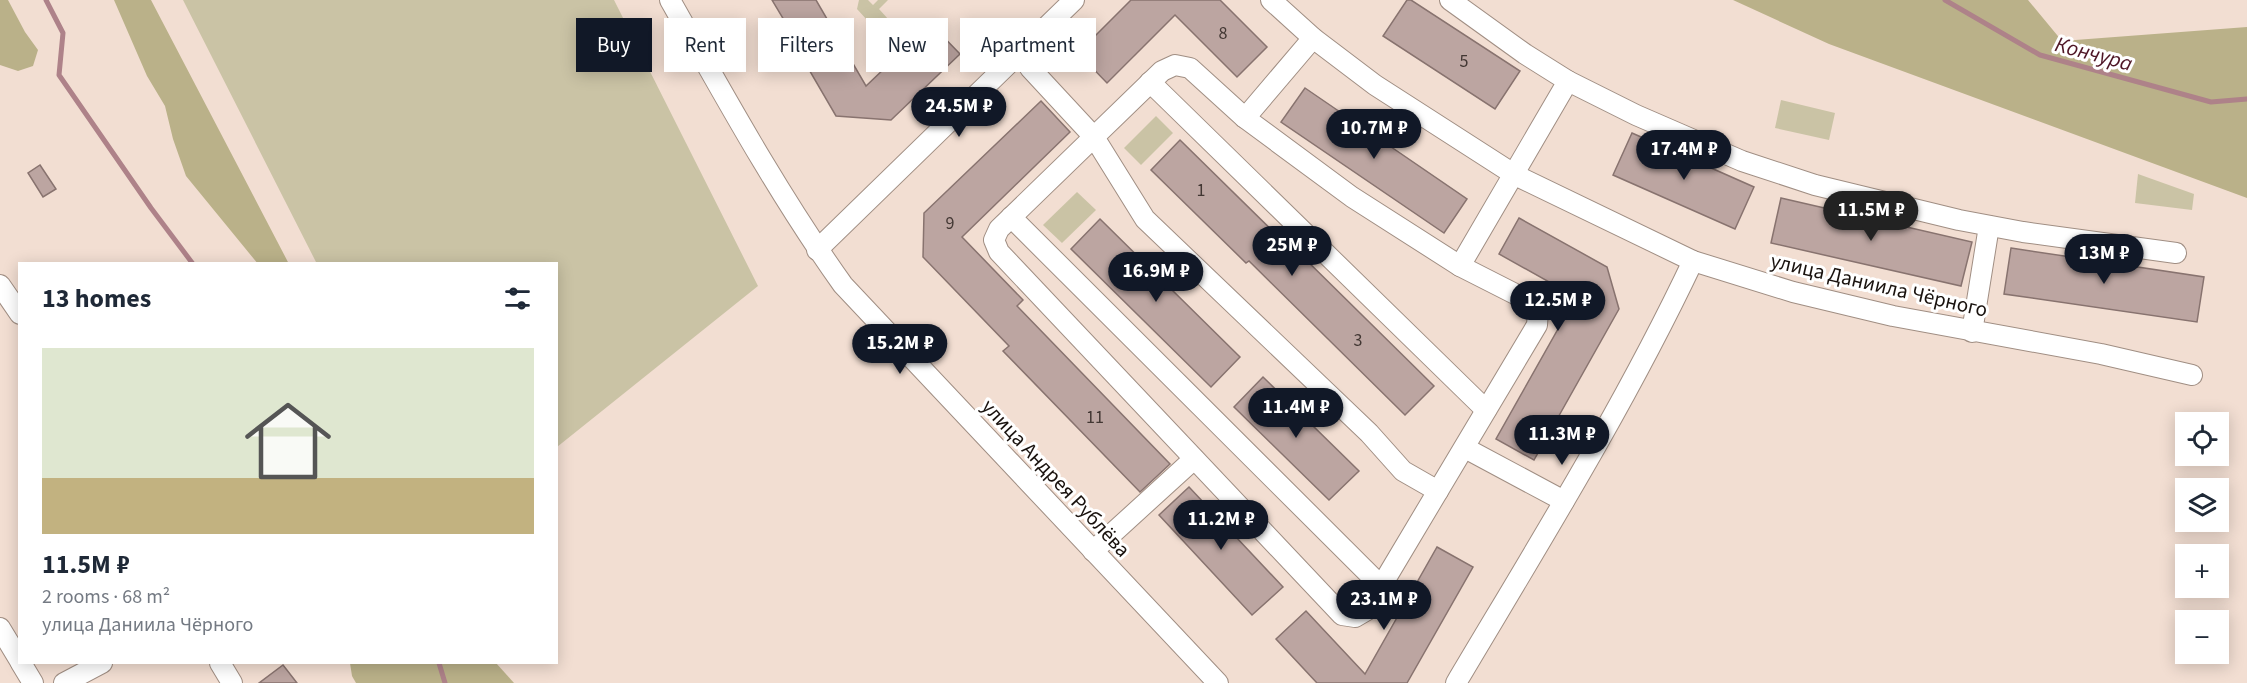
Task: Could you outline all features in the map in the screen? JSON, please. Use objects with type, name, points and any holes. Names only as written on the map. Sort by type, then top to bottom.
[{"type":"street","name":"улица Андрея Рублёва","points":[[670,0],[754,150],[817,250],[843,285],[1218,683]]},
{"type":"street","points":[[817,250],[1074,0]]},
{"type":"street","name":"улица Даниила Чёрного","points":[[1271,0],[1313,38],[1375,85],[1515,175],[1693,261],[1793,292],[1893,316],[2101,354],[2192,375]]},
{"type":"street","points":[[1449,0],[1568,81],[1636,115],[1742,161],[1815,185],[1989,226],[2176,253]]},
{"type":"street","points":[[1245,117],[1313,38]]},
{"type":"street","points":[[1175,65],[1190,68],[1245,117],[1352,197],[1460,266],[1531,302],[1538,312],[1537,325],[1465,448],[1367,610],[1355,617],[1342,615],[999,252],[994,240],[999,229],[1150,82],[1162,71],[1175,65]]},
{"type":"street","points":[[1034,72],[1094,138],[1145,219],[1369,433],[1403,471],[1438,491]]},
{"type":"street","points":[[1460,266],[1568,81]]},
{"type":"street","points":[[1150,82],[1486,410]]},
{"type":"street","points":[[1011,217],[1381,586]]},
{"type":"street","points":[[1972,332],[1989,226]]},
{"type":"street","points":[[1456,683],[1564,501],[1668,313],[1693,261]]},
{"type":"street","points":[[0,285],[18,311]]},
{"type":"street","points":[[1465,448],[1564,501]]},
{"type":"street","points":[[1093,551],[1194,459]]},
{"type":"street","points":[[0,628],[18,659]]},
{"type":"street","points":[[21,664],[33,683]]},
{"type":"street","points":[[64,683],[100,664]]},
{"type":"street","points":[[221,664],[232,683]]},
{"type":"shaded area","points":[[0,0],[8,0],[25,32],[38,50],[33,66],[18,71],[0,65]]},
{"type":"shaded area","points":[[114,0],[151,0],[288,262],[256,262],[186,176],[173,139],[165,106],[147,76]]},
{"type":"shaded area","points":[[183,0],[614,0],[623,18],[576,18],[576,72],[650,72],[758,286],[558,446],[558,262],[316,262]]},
{"type":"shaded area","points":[[859,0],[868,0],[873,5],[878,0],[888,0],[879,9],[887,18],[866,19],[857,9]]},
{"type":"shaded area","points":[[1733,0],[2028,0],[2062,41],[2247,27],[2247,198],[1829,44]]},
{"type":"shaded area","points":[[1781,100],[1835,113],[1829,140],[1775,128]]},
{"type":"shaded area","points":[[1156,116],[1173,133],[1141,165],[1124,148]]},
{"type":"shaded area","points":[[2138,174],[2194,194],[2192,210],[2135,203]]},
{"type":"shaded area","points":[[1077,192],[1096,210],[1062,243],[1043,225]]},
{"type":"shaded area","points":[[350,664],[497,664],[514,683],[356,683]]},
{"type":"building","points":[[772,0],[816,0],[826,18],[783,18]]},
{"type":"building","points":[[1131,0],[1220,0],[1267,47],[1237,77],[1175,15],[1107,83],[1096,72],[1096,35]]},
{"type":"building","points":[[1407,0],[1411,0],[1520,71],[1495,109],[1383,36]]},
{"type":"building","points":[[948,42],[960,54],[948,65]]},
{"type":"building","points":[[854,65],[866,86],[881,72],[941,72],[891,120],[836,116],[810,72],[854,72]]},
{"type":"building","points":[[1305,88],[1467,199],[1444,233],[1281,122]]},
{"type":"building","points":[[1041,101],[1070,132],[962,237],[1023,300],[1017,306],[1170,464],[1140,492],[1003,351],[1009,346],[923,257],[924,213]]},
{"type":"building","points":[[1632,133],[1754,187],[1735,229],[1613,175]]},
{"type":"building","points":[[1180,140],[1434,386],[1405,415],[1249,261],[1246,263],[1151,170]]},
{"type":"building","points":[[40,165],[56,189],[43,197],[28,173]]},
{"type":"building","points":[[1781,198],[1972,242],[1961,286],[1771,243]]},
{"type":"building","points":[[1519,218],[1607,267],[1619,309],[1534,460],[1496,439],[1576,297],[1499,254]]},
{"type":"building","points":[[1100,219],[1240,357],[1211,387],[1071,249]]},
{"type":"building","points":[[2011,248],[2204,277],[2197,322],[2004,294]]},
{"type":"building","points":[[1263,377],[1359,471],[1329,500],[1234,407]]},
{"type":"building","points":[[1189,487],[1283,587],[1252,615],[1159,515]]},
{"type":"building","points":[[1437,547],[1473,567],[1407,683],[1317,683],[1276,639],[1306,611],[1365,674]]},
{"type":"building","points":[[283,665],[297,683],[259,683]]},
{"type":"waterway","points":[[46,0],[63,33],[59,75],[151,208],[192,262]]},
{"type":"waterway","name":"Кончура","points":[[1945,0],[2040,55],[2211,102],[2247,99]]},
{"type":"waterway","points":[[439,664],[445,683]]}]
